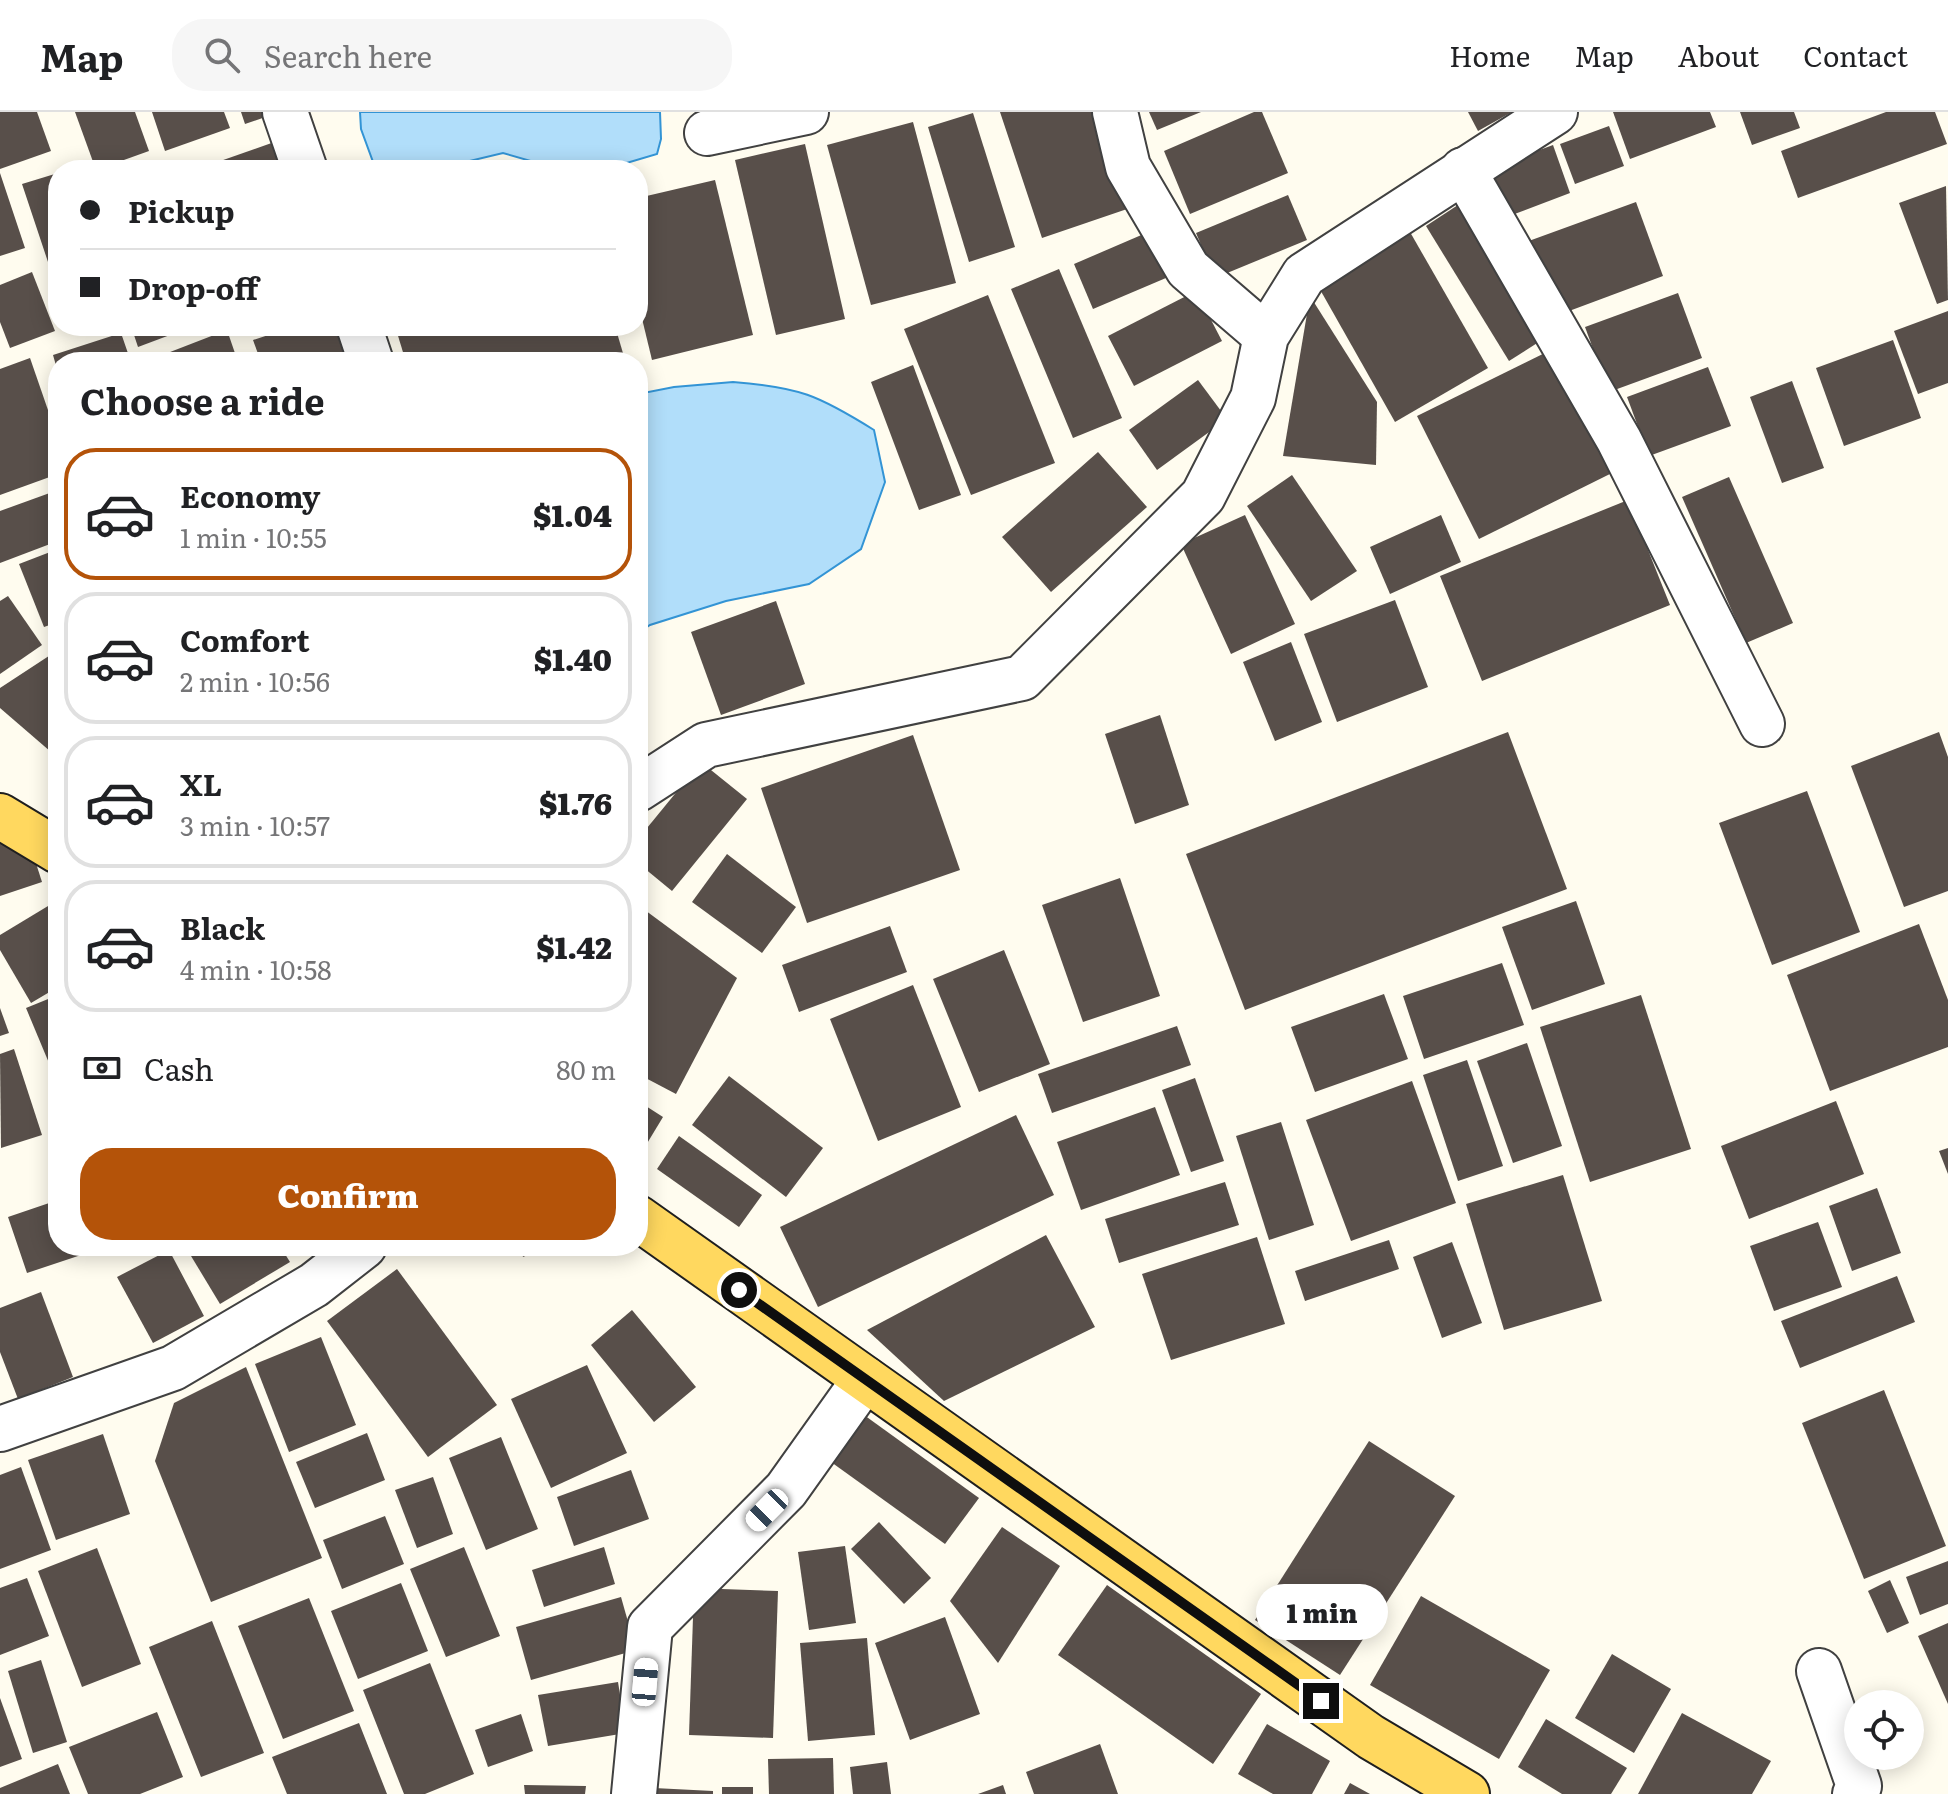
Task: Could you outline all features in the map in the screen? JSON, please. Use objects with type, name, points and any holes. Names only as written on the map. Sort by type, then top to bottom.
[{"type":"main road","points":[[0,816],[48,845]]},
{"type":"main road","points":[[648,1225],[1371,1737],[1467,1794]]},
{"type":"street","points":[[285,112],[302,160]]},
{"type":"street","points":[[707,133],[806,112]]},
{"type":"street","points":[[1115,112],[1128,167],[1188,269],[1266,336]]},
{"type":"street","points":[[648,783],[706,745],[1022,678],[1203,496],[1253,398],[1266,336],[1304,275],[1555,112]]},
{"type":"street","points":[[1463,170],[1619,440],[1762,724]]},
{"type":"street","points":[[0,1429],[173,1368],[314,1285],[351,1256]]},
{"type":"street","points":[[634,1794],[650,1627],[786,1490],[865,1379]]},
{"type":"street","points":[[1819,1671],[1859,1786],[1855,1794]]},
{"type":"water","points":[[360,112],[660,112],[661,139],[657,154],[637,160],[527,160],[503,153],[474,160],[372,160],[361,129]]},
{"type":"water","points":[[733,382],[792,390],[838,408],[874,430],[885,482],[861,549],[809,584],[726,601],[648,626],[648,392]]},
{"type":"building","points":[[0,112],[37,112],[51,151],[0,169]]},
{"type":"building","points":[[75,112],[135,112],[149,151],[124,160],[92,160]]},
{"type":"building","points":[[152,112],[224,112],[230,128],[165,151]]},
{"type":"building","points":[[241,112],[280,112],[245,124]]},
{"type":"building","points":[[1000,112],[1101,112],[1133,207],[1042,238]]},
{"type":"building","points":[[1149,112],[1201,112],[1157,130]]},
{"type":"building","points":[[1254,112],[1262,112],[1288,173],[1190,214],[1164,151]]},
{"type":"building","points":[[1468,112],[1512,112],[1478,131]]},
{"type":"building","points":[[1613,112],[1710,112],[1716,127],[1630,159]]},
{"type":"building","points":[[1740,112],[1794,112],[1800,128],[1752,145]]},
{"type":"building","points":[[1886,112],[1935,112],[1947,144],[1798,198],[1781,151]]},
{"type":"building","points":[[973,113],[1015,247],[969,262],[928,127]]},
{"type":"building","points":[[913,122],[956,283],[871,305],[827,145]]},
{"type":"building","points":[[1609,126],[1624,166],[1575,184],[1560,144]]},
{"type":"building","points":[[280,140],[287,160],[223,160]]},
{"type":"building","points":[[805,144],[845,319],[776,335],[735,160]]},
{"type":"building","points":[[1553,145],[1570,193],[1504,218],[1486,170]]},
{"type":"building","points":[[0,173],[25,248],[0,256]]},
{"type":"building","points":[[48,176],[48,262],[22,184]]},
{"type":"building","points":[[715,180],[753,335],[652,360],[646,336],[648,196]]},
{"type":"building","points":[[1946,186],[1948,300],[1937,304],[1899,203]]},
{"type":"building","points":[[1288,195],[1307,240],[1215,278],[1196,233]]},
{"type":"building","points":[[1636,202],[1663,276],[1553,317],[1526,242]]},
{"type":"building","points":[[1461,203],[1545,338],[1509,361],[1426,226]]},
{"type":"building","points":[[1153,230],[1173,275],[1093,309],[1074,264]]},
{"type":"building","points":[[1410,232],[1488,368],[1395,422],[1318,286]]},
{"type":"building","points":[[1059,269],[1122,418],[1073,438],[1011,289]]},
{"type":"building","points":[[32,272],[48,313],[48,334],[10,348],[0,322],[0,285]]},
{"type":"building","points":[[1196,291],[1222,341],[1134,386],[1108,336]]},
{"type":"building","points":[[1678,293],[1702,358],[1609,392],[1585,327]]},
{"type":"building","points":[[988,295],[1055,463],[971,495],[904,329]]},
{"type":"building","points":[[1310,296],[1377,402],[1376,465],[1283,456]]},
{"type":"building","points":[[1948,311],[1948,383],[1918,394],[1894,331]]},
{"type":"building","points":[[112,336],[122,336],[128,352],[62,352]]},
{"type":"building","points":[[134,336],[167,336],[138,347]]},
{"type":"building","points":[[211,336],[229,336],[235,352],[170,352]]},
{"type":"building","points":[[265,336],[346,336],[352,352],[257,352],[253,340]]},
{"type":"building","points":[[398,336],[618,336],[623,352],[403,352]]},
{"type":"building","points":[[1893,340],[1921,418],[1844,446],[1816,368]]},
{"type":"building","points":[[1559,346],[1620,469],[1479,539],[1417,416]]},
{"type":"building","points":[[30,358],[48,410],[48,478],[0,495],[0,369]]},
{"type":"building","points":[[913,365],[961,495],[919,510],[871,382]]},
{"type":"building","points":[[1708,367],[1731,426],[1649,456],[1627,397]]},
{"type":"building","points":[[1198,380],[1227,419],[1157,470],[1129,430]]},
{"type":"building","points":[[1792,381],[1824,468],[1782,483],[1750,397]]},
{"type":"building","points":[[1098,452],[1147,507],[1051,592],[1002,537]]},
{"type":"building","points":[[1292,475],[1357,571],[1311,601],[1247,506]]},
{"type":"building","points":[[1729,477],[1793,623],[1746,643],[1682,497]]},
{"type":"building","points":[[48,494],[48,545],[0,563],[0,511]]},
{"type":"building","points":[[1628,500],[1670,605],[1482,681],[1440,576]]},
{"type":"building","points":[[1245,515],[1295,624],[1231,654],[1181,544]]},
{"type":"building","points":[[1441,515],[1461,562],[1390,594],[1370,547]]},
{"type":"building","points":[[48,553],[48,626],[44,627],[19,564]]},
{"type":"building","points":[[8,596],[42,645],[0,674],[0,601]]},
{"type":"building","points":[[1395,600],[1428,687],[1337,722],[1304,634]]},
{"type":"building","points":[[776,601],[805,684],[721,715],[691,632]]},
{"type":"building","points":[[1291,642],[1322,722],[1275,741],[1243,662]]},
{"type":"building","points":[[48,657],[48,749],[0,708],[0,688]]},
{"type":"building","points":[[1160,715],[1189,805],[1135,824],[1105,734]]},
{"type":"building","points":[[1508,732],[1567,889],[1245,1010],[1186,854]]},
{"type":"building","points":[[1939,732],[1948,757],[1948,891],[1904,907],[1851,766]]},
{"type":"building","points":[[913,735],[960,870],[807,923],[761,788]]},
{"type":"building","points":[[701,762],[747,799],[672,891],[648,871],[648,827]]},
{"type":"building","points":[[1807,791],[1860,932],[1772,965],[1719,823]]},
{"type":"building","points":[[24,826],[42,882],[0,896],[0,834]]},
{"type":"building","points":[[727,854],[796,907],[762,953],[692,902]]},
{"type":"building","points":[[1120,878],[1160,996],[1083,1022],[1042,905]]},
{"type":"building","points":[[1576,901],[1605,984],[1532,1010],[1502,927]]},
{"type":"building","points":[[48,906],[48,993],[31,1003],[0,950],[0,935]]},
{"type":"building","points":[[648,912],[737,978],[676,1094],[648,1079]]},
{"type":"building","points":[[1919,924],[1948,1000],[1948,1047],[1830,1091],[1787,975]]},
{"type":"building","points":[[890,926],[907,972],[799,1012],[782,965]]},
{"type":"building","points":[[1004,950],[1050,1064],[979,1092],[933,979]]},
{"type":"building","points":[[1502,963],[1524,1025],[1424,1059],[1403,996]]},
{"type":"building","points":[[913,985],[961,1107],[878,1141],[830,1019]]},
{"type":"building","points":[[1384,994],[1408,1059],[1315,1092],[1291,1027]]},
{"type":"building","points":[[1641,995],[1691,1149],[1590,1182],[1540,1027]]},
{"type":"building","points":[[48,999],[48,1061],[26,1008]]},
{"type":"building","points":[[0,1008],[9,1033],[0,1036]]},
{"type":"building","points":[[1177,1026],[1191,1065],[1052,1113],[1038,1074]]},
{"type":"building","points":[[1527,1043],[1562,1146],[1513,1163],[1477,1061]]},
{"type":"building","points":[[14,1049],[42,1135],[1,1148],[0,1054]]},
{"type":"building","points":[[1467,1060],[1503,1166],[1458,1181],[1423,1075]]},
{"type":"building","points":[[729,1076],[823,1148],[786,1197],[692,1125]]},
{"type":"building","points":[[1195,1078],[1224,1161],[1191,1172],[1162,1090]]},
{"type":"building","points":[[1412,1081],[1456,1203],[1351,1241],[1306,1120]]},
{"type":"building","points":[[1836,1101],[1864,1174],[1749,1219],[1721,1146]]},
{"type":"building","points":[[648,1107],[663,1117],[648,1142]]},
{"type":"building","points":[[1155,1107],[1180,1175],[1081,1210],[1057,1142]]},
{"type":"building","points":[[1016,1115],[1054,1195],[818,1307],[780,1227]]},
{"type":"building","points":[[1281,1122],[1314,1225],[1269,1240],[1236,1136]]},
{"type":"building","points":[[679,1136],[762,1195],[739,1227],[657,1169]]},
{"type":"building","points":[[1948,1148],[1948,1174],[1939,1151]]},
{"type":"building","points":[[1563,1175],[1602,1301],[1504,1330],[1466,1204]]},
{"type":"building","points":[[1225,1182],[1239,1225],[1119,1263],[1105,1219]]},
{"type":"building","points":[[1877,1188],[1901,1253],[1852,1271],[1829,1206]]},
{"type":"building","points":[[48,1203],[48,1256],[78,1256],[27,1273],[8,1217]]},
{"type":"building","points":[[1818,1222],[1842,1287],[1774,1311],[1750,1246]]},
{"type":"building","points":[[1046,1235],[1095,1327],[944,1401],[867,1330]]},
{"type":"building","points":[[1257,1237],[1285,1324],[1171,1360],[1142,1274]]},
{"type":"building","points":[[1389,1240],[1399,1269],[1305,1301],[1295,1271]]},
{"type":"building","points":[[1452,1242],[1482,1323],[1442,1338],[1413,1257]]},
{"type":"building","points":[[157,1256],[172,1256],[204,1316],[153,1343],[117,1277]]},
{"type":"building","points":[[191,1256],[286,1256],[290,1262],[220,1304]]},
{"type":"building","points":[[397,1269],[497,1405],[428,1457],[327,1321]]},
{"type":"building","points":[[1897,1276],[1915,1322],[1800,1368],[1781,1321]]},
{"type":"building","points":[[41,1292],[73,1377],[18,1399],[0,1352],[0,1308]]},
{"type":"building","points":[[632,1310],[696,1387],[654,1422],[591,1345]]},
{"type":"building","points":[[321,1337],[356,1425],[289,1452],[255,1364]]},
{"type":"building","points":[[587,1365],[627,1453],[551,1488],[511,1399]]},
{"type":"building","points":[[246,1367],[322,1558],[211,1602],[155,1461],[174,1403]]},
{"type":"building","points":[[1884,1390],[1946,1546],[1864,1579],[1802,1423]]},
{"type":"building","points":[[864,1415],[979,1498],[945,1544],[831,1462]]},
{"type":"building","points":[[367,1433],[385,1480],[315,1508],[296,1462]]},
{"type":"building","points":[[103,1434],[130,1514],[56,1540],[28,1460]]},
{"type":"building","points":[[501,1437],[538,1529],[486,1550],[449,1458]]},
{"type":"building","points":[[1369,1441],[1455,1496],[1340,1675],[1255,1620]]},
{"type":"building","points":[[21,1467],[51,1550],[0,1569],[0,1475]]},
{"type":"building","points":[[631,1470],[649,1519],[574,1546],[557,1497]]},
{"type":"building","points":[[433,1477],[453,1534],[417,1548],[395,1490]]},
{"type":"building","points":[[385,1516],[404,1564],[342,1589],[323,1540]]},
{"type":"building","points":[[879,1522],[931,1578],[904,1604],[851,1549]]},
{"type":"building","points":[[1002,1527],[1060,1566],[998,1663],[950,1601]]},
{"type":"building","points":[[845,1546],[856,1623],[809,1630],[798,1552]]},
{"type":"building","points":[[464,1547],[500,1636],[446,1657],[410,1569]]},
{"type":"building","points":[[604,1547],[615,1584],[544,1607],[532,1570]]},
{"type":"building","points":[[97,1548],[141,1664],[82,1687],[38,1571]]},
{"type":"building","points":[[1948,1561],[1948,1604],[1920,1615],[1906,1577]]},
{"type":"building","points":[[27,1578],[49,1636],[0,1655],[0,1588]]},
{"type":"building","points":[[1890,1580],[1909,1623],[1887,1633],[1868,1591]]},
{"type":"building","points":[[401,1583],[428,1651],[358,1679],[331,1611]]},
{"type":"building","points":[[1107,1585],[1261,1694],[1213,1764],[1058,1655]]},
{"type":"building","points":[[694,1588],[778,1591],[773,1738],[689,1735]]},
{"type":"building","points":[[1421,1596],[1550,1670],[1499,1759],[1370,1685]]},
{"type":"building","points":[[621,1597],[636,1650],[531,1680],[516,1627]]},
{"type":"building","points":[[309,1598],[354,1711],[283,1739],[238,1626]]},
{"type":"building","points":[[945,1617],[980,1714],[910,1740],[875,1643]]},
{"type":"building","points":[[212,1621],[264,1753],[201,1777],[149,1647]]},
{"type":"building","points":[[1948,1623],[1948,1704],[1918,1636]]},
{"type":"building","points":[[867,1638],[875,1735],[808,1741],[800,1643]]},
{"type":"building","points":[[1612,1654],[1671,1689],[1634,1753],[1575,1718]]},
{"type":"building","points":[[41,1660],[67,1742],[33,1753],[8,1671]]},
{"type":"building","points":[[430,1663],[474,1774],[425,1794],[404,1794],[363,1690]]},
{"type":"building","points":[[618,1682],[626,1733],[548,1746],[538,1695]]},
{"type":"building","points":[[0,1698],[22,1759],[0,1767]]},
{"type":"building","points":[[157,1712],[183,1777],[140,1794],[88,1794],[69,1747]]},
{"type":"building","points":[[1682,1713],[1771,1761],[1752,1794],[1638,1794]]},
{"type":"building","points":[[521,1714],[533,1751],[488,1767],[475,1730]]},
{"type":"building","points":[[1546,1719],[1627,1768],[1611,1794],[1562,1794],[1518,1767]]},
{"type":"building","points":[[359,1723],[387,1794],[287,1794],[272,1757]]},
{"type":"building","points":[[1267,1724],[1330,1761],[1312,1794],[1273,1794],[1238,1774]]},
{"type":"building","points":[[1100,1744],[1118,1794],[1034,1794],[1026,1772]]},
{"type":"building","points":[[833,1758],[834,1794],[769,1794],[768,1759]]},
{"type":"building","points":[[887,1762],[891,1794],[853,1794],[850,1767]]},
{"type":"building","points":[[58,1764],[70,1794],[0,1794],[0,1788]]},
{"type":"building","points":[[1350,1783],[1370,1794],[1344,1794]]},
{"type":"building","points":[[524,1785],[586,1786],[585,1794],[525,1794]]},
{"type":"building","points":[[1003,1785],[1006,1794],[978,1794]]},
{"type":"building","points":[[722,1787],[753,1787],[753,1794],[722,1794]]},
{"type":"building","points":[[654,1788],[713,1791],[713,1794],[653,1794]]},
{"type":"route","points":[[739,1290],[1321,1701]]}]
